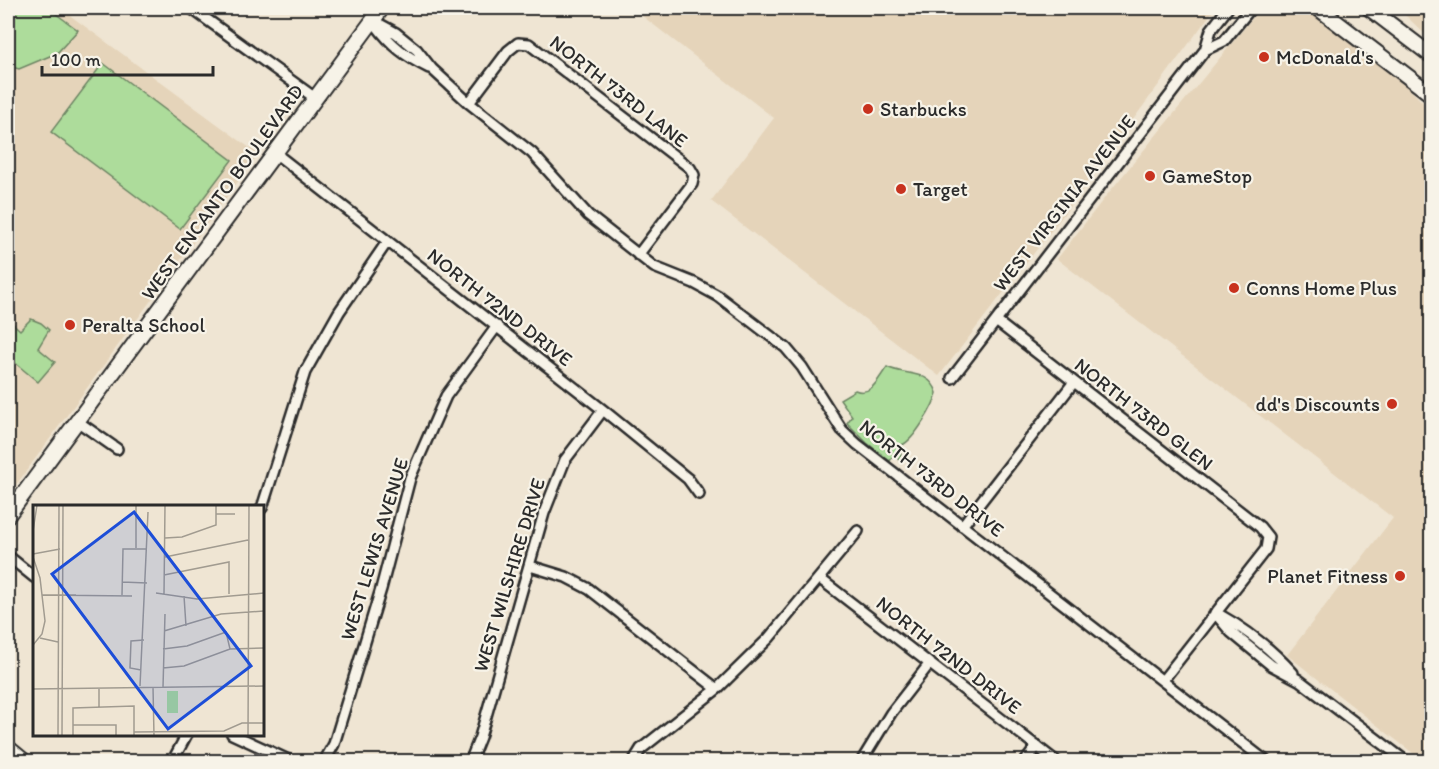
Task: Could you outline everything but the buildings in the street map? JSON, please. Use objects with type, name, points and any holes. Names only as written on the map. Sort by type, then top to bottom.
[{"type":"street","points":[[191,8],[315,98]]},
{"type":"street","name":"WEST ENCANTO BOULEVARD","points":[[8,515],[382,8]]},
{"type":"street","name":"WEST VIRGINIA AVENUE","points":[[952,378],[1205,50],[1211,30],[1228,8]]},
{"type":"street","name":"WEST VIRGINIA AVENUE","points":[[1205,50],[1224,41],[1251,8]]},
{"type":"street","points":[[1318,8],[1431,95]]},
{"type":"street","points":[[1369,8],[1431,56]]},
{"type":"street","name":"NORTH 73RD DRIVE","points":[[372,20],[396,33],[417,50],[432,69],[469,103],[532,153],[588,215],[638,255],[654,267],[694,283],[718,296],[786,348],[802,367],[842,430],[857,444],[1267,762]]},
{"type":"street","name":"NORTH 73RD LANE","points":[[469,103],[508,51],[518,44],[529,44],[684,164],[694,175],[692,184],[638,255]]},
{"type":"street","name":"NORTH 72ND DRIVE","points":[[275,153],[603,410],[688,479],[699,494]]},
{"type":"street","points":[[263,505],[306,372],[339,312],[387,242]]},
{"type":"street","name":"NORTH 73RD GLEN","points":[[996,321],[1260,527],[1268,537],[1266,549],[1215,612]]},
{"type":"street","name":"WEST LEWIS AVENUE","points":[[324,762],[334,744],[381,589],[410,478],[446,396],[497,326]]},
{"type":"street","points":[[962,526],[1074,382]]},
{"type":"street","name":"WEST WILSHIRE DRIVE","points":[[470,762],[480,737],[544,513],[565,460],[603,410]]},
{"type":"street","points":[[78,421],[117,449]]},
{"type":"street","points":[[633,762],[641,749],[717,689],[769,638],[858,531]]},
{"type":"street","points":[[8,556],[33,576]]},
{"type":"street","points":[[530,566],[566,577],[589,590],[717,689]]},
{"type":"street","name":"NORTH 72ND DRIVE","points":[[819,578],[1057,762]]},
{"type":"street","points":[[1163,680],[1215,612]]},
{"type":"street","points":[[1215,612],[1235,623],[1276,655],[1299,680]]},
{"type":"street","points":[[1215,612],[1231,632],[1271,665],[1299,680],[1407,762]]},
{"type":"street","points":[[1251,649],[1257,641]]},
{"type":"street","points":[[861,762],[891,712],[930,663]]},
{"type":"street","points":[[172,762],[187,736]]},
{"type":"street","points":[[234,736],[293,762]]},
{"type":"street","points":[[1025,762],[1037,746]]},
{"type":"street","points":[[8,748],[25,762]]},
{"type":"shaded area","name":"Peralta School","points":[[8,8],[60,8],[258,154],[8,496]]},
{"type":"shaded area","points":[[632,8],[1215,8],[1061,218],[939,376],[711,201],[774,118]]},
{"type":"shaded area","points":[[1261,8],[1304,8],[1408,88],[1431,110],[1431,761],[1423,761],[1287,655],[1393,518],[1057,259]]},
{"type":"shaded area","points":[[1395,8],[1431,8],[1431,40],[1404,14]]},
{"type":"green space","points":[[8,8],[48,8],[78,30],[57,53],[19,69],[8,66]]},
{"type":"green space","points":[[103,63],[232,160],[180,229],[51,132]]},
{"type":"green space","points":[[8,319],[20,330],[31,319],[41,323],[49,330],[38,348],[55,362],[38,382],[8,357]]},
{"type":"green space","points":[[887,367],[916,374],[929,380],[937,393],[923,422],[912,437],[902,445],[900,460],[893,456],[890,461],[847,423],[852,416],[840,399],[855,390],[861,392],[870,389]]},
{"type":"place","name":"McDonald's","points":[[1264,57]]},
{"type":"place","name":"Starbucks","points":[[868,109]]},
{"type":"place","name":"GameStop","points":[[1150,176]]},
{"type":"place","name":"Target","points":[[901,189]]},
{"type":"place","name":"Conns Home Plus","points":[[1234,288]]},
{"type":"place","name":"Peralta School","points":[[70,325]]},
{"type":"place","name":"dd's Discounts","points":[[1392,404]]},
{"type":"place","name":"Planet Fitness","points":[[1400,576]]}]
